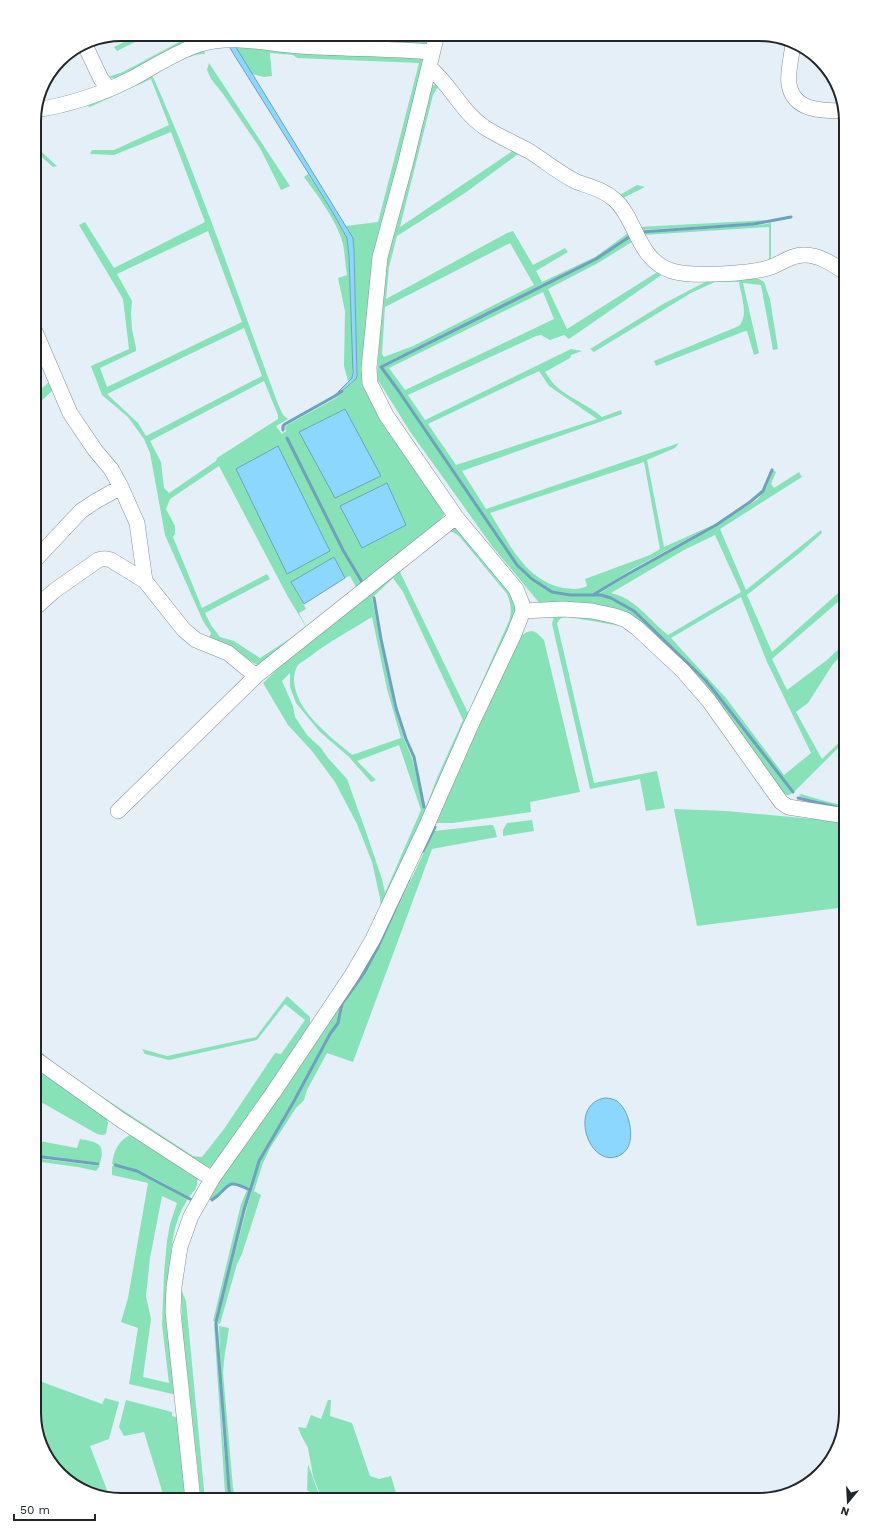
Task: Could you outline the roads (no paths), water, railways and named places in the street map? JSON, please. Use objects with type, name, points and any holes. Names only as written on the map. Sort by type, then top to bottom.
[{"type":"street","points":[[42,109],[67,104],[109,89],[187,49],[211,41]]},
{"type":"street","points":[[256,41],[298,46],[432,52]]},
{"type":"street","points":[[192,1493],[173,1312],[180,1247],[192,1216],[212,1179],[273,1093],[352,975],[373,939],[426,827],[482,700],[514,634],[523,611],[516,589],[456,517],[386,416],[370,383],[380,257],[406,165],[434,41]]},
{"type":"street","points":[[793,48],[789,83],[792,94],[798,102],[811,109],[838,111]]},
{"type":"street","points":[[87,49],[101,79],[109,89]]},
{"type":"street","points":[[429,67],[440,76],[463,107],[484,127],[529,151],[576,181],[599,189],[615,200],[623,209],[636,235],[649,255],[670,271],[689,274],[761,270],[788,259],[804,255],[823,260],[839,268]]},
{"type":"street","points":[[41,345],[70,413],[95,450],[111,469],[138,523],[145,581]]},
{"type":"street","points":[[41,554],[81,511],[121,487]]},
{"type":"street","points":[[118,811],[256,676],[456,517]]},
{"type":"street","points":[[41,603],[54,591],[98,560],[107,558],[145,581],[184,630],[196,640],[228,653],[256,676]]},
{"type":"street","points":[[523,611],[578,610],[604,614],[626,620],[637,628],[677,665],[698,689],[737,739],[781,802],[788,807],[839,815]]},
{"type":"street","points":[[41,1063],[121,1120],[212,1179]]},
{"type":"water","points":[[234,44],[353,238],[357,376],[356,379],[340,393],[338,392],[352,378],[353,373],[347,238],[332,211],[228,45]]},
{"type":"water","points":[[345,409],[381,476],[335,498],[299,432]]},
{"type":"water","points":[[278,446],[330,551],[287,574],[236,469]]},
{"type":"water","points":[[387,483],[406,525],[362,548],[340,506]]},
{"type":"water","points":[[334,557],[345,578],[304,604],[291,582]]},
{"type":"water","points":[[605,1098],[616,1100],[621,1105],[625,1110],[630,1124],[631,1130],[627,1149],[625,1152],[615,1157],[605,1157],[597,1152],[590,1143],[586,1132],[585,1121],[587,1111],[594,1103]]},
{"type":"waterway","points":[[641,232],[754,224],[791,217]]},
{"type":"waterway","points":[[632,235],[596,259],[381,367],[517,565],[532,579],[552,592],[570,595],[601,595],[611,598],[634,611],[706,681],[793,792]]},
{"type":"waterway","points":[[283,430],[283,426],[285,424],[342,391]]},
{"type":"waterway","points":[[287,438],[343,550],[362,582]]},
{"type":"waterway","points":[[593,595],[716,525],[750,502],[763,491],[772,470]]},
{"type":"waterway","points":[[374,598],[396,708],[406,739],[414,757],[424,807]]},
{"type":"waterway","points":[[798,798],[836,807]]},
{"type":"waterway","points":[[423,851],[435,827]]},
{"type":"waterway","points":[[230,1493],[216,1322],[244,1210],[259,1161],[293,1103],[330,1034],[338,1023],[342,1004],[364,973],[378,947],[409,879]]},
{"type":"waterway","points":[[41,1157],[98,1164]]},
{"type":"waterway","points":[[115,1165],[137,1171],[192,1200]]},
{"type":"waterway","points":[[212,1200],[228,1185],[236,1184],[250,1190]]}]
